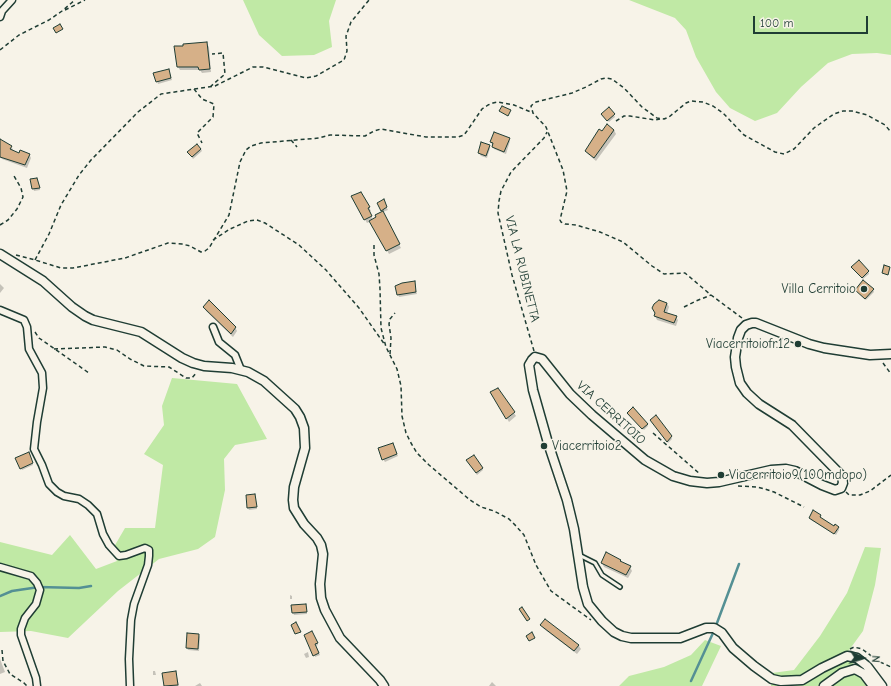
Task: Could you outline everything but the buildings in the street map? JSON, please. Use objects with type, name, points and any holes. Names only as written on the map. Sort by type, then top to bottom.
[{"type":"street","points":[[0,18],[2,11],[12,0]]},
{"type":"street","points":[[0,254],[38,277],[72,307],[85,316],[93,320],[141,332],[182,358],[196,364],[241,370],[256,376],[295,409],[304,428],[305,448],[294,487],[294,508],[304,524],[317,538],[321,545],[323,554],[320,584],[325,610],[340,638],[384,686]]},
{"type":"street","points":[[0,310],[24,320],[27,327],[29,349],[42,373],[43,388],[34,448],[49,484],[57,492],[64,496],[79,499],[97,514],[103,534],[109,545],[119,556],[145,548],[149,550],[148,565],[134,604],[129,659],[130,686]]},
{"type":"street","points":[[841,488],[843,483],[842,476],[804,435],[792,425],[759,404],[740,383],[736,367],[736,347],[741,330],[746,325],[756,323],[809,344],[880,356],[891,354]]},
{"type":"street","points":[[213,327],[218,342],[235,355],[241,370]]},
{"type":"street","points":[[535,357],[529,365],[533,390],[548,443],[567,500],[574,529],[583,588],[588,604],[602,622],[614,632],[631,638],[680,638],[706,628],[714,628],[722,633],[733,648],[754,666],[772,679],[781,681],[802,680],[847,656],[857,658],[867,666],[882,686]]},
{"type":"street","name":"VIA CERRITOIO","points":[[535,357],[546,362],[570,394],[592,415],[645,460],[673,476],[690,481],[711,482],[725,481],[771,470],[786,469],[795,471],[828,488],[835,490],[841,488]]},
{"type":"street","points":[[0,567],[31,576],[38,582],[40,590],[36,604],[26,618],[21,629],[21,635],[37,686]]},
{"type":"street","points":[[824,686],[842,673],[855,669],[864,674],[873,686]]},
{"type":"lane","points":[[578,554],[595,563],[602,575],[620,587]]},
{"type":"path","points":[[62,11],[75,0]]},
{"type":"path","points":[[0,50],[19,35],[85,0]]},
{"type":"path","points":[[369,0],[351,22],[346,36],[347,51],[344,60],[316,76],[306,78],[263,67],[252,68],[215,86],[161,94],[138,112],[91,160],[79,175],[61,205],[49,234],[35,260],[61,268],[73,268],[125,258],[168,243],[190,246],[200,252],[205,251],[209,248],[217,232],[229,215],[240,162],[246,150],[261,143],[319,138],[330,135],[365,136],[381,129],[426,137],[452,138],[464,135],[482,110],[493,103],[498,102],[514,105],[533,113]]},
{"type":"path","points":[[210,87],[225,74],[223,53],[212,54]]},
{"type":"path","points":[[660,119],[642,107],[618,83],[606,78],[601,79],[586,88],[536,102],[531,106],[533,113],[547,130],[566,180],[567,191],[560,220],[565,224],[589,228],[610,235],[623,242],[664,274],[680,273],[690,275],[711,295],[737,316],[752,323]]},
{"type":"path","points":[[194,89],[202,99],[214,104],[213,117],[197,133],[202,143]]},
{"type":"path","points":[[616,121],[624,116],[655,120],[660,119],[668,117],[686,103],[691,101],[703,102],[713,106],[723,113],[744,135],[776,152],[784,154],[799,146],[814,128],[834,114],[852,111],[867,115],[885,125],[891,132]]},
{"type":"path","name":"VIA LA RUBINETTA","points":[[535,357],[512,275],[498,213],[501,191],[511,172],[544,138],[547,130]]},
{"type":"path","points":[[291,140],[297,148]]},
{"type":"path","points":[[0,225],[8,220],[17,209],[23,197],[21,188],[14,176]]},
{"type":"path","points":[[213,241],[230,229],[248,221],[257,220],[265,223],[299,245],[326,270],[349,296],[386,346]]},
{"type":"path","points":[[374,245],[374,255],[379,274],[381,328],[386,346],[397,369],[401,386],[403,425],[417,453],[442,477],[470,500],[481,507],[494,511],[509,519],[524,535],[536,565],[551,592],[592,622]]},
{"type":"path","points":[[684,307],[711,295]]},
{"type":"path","points":[[390,356],[390,319],[395,313]]},
{"type":"path","points":[[24,320],[33,328],[39,338],[89,373]]},
{"type":"path","points":[[54,349],[105,347],[117,350],[144,366],[169,367],[186,378],[192,378],[197,373],[196,364]]},
{"type":"path","points":[[880,356],[891,374]]},
{"type":"path","points":[[653,433],[711,482]]},
{"type":"path","points":[[841,488],[849,494],[860,495],[870,491],[891,475]]},
{"type":"path","points":[[738,486],[766,489],[804,507]]},
{"type":"path","points":[[847,656],[850,650],[854,647],[862,649],[878,661],[891,666]]},
{"type":"path","points":[[2,650],[4,661],[10,674],[27,686]]},
{"type":"green space","points":[[243,0],[336,0],[329,21],[332,47],[314,55],[282,56],[259,35]]},
{"type":"green space","points":[[629,0],[891,0],[891,55],[877,53],[852,54],[828,63],[801,87],[777,113],[755,121],[730,108],[716,92],[696,57],[686,30],[675,18]]},
{"type":"green space","points":[[172,378],[237,384],[267,439],[235,445],[224,459],[225,490],[215,537],[198,549],[159,559],[118,591],[68,638],[31,631],[0,632],[0,542],[52,555],[70,535],[96,569],[117,561],[111,552],[125,528],[155,528],[163,465],[144,454],[164,425],[162,406]]},
{"type":"green space","points":[[865,547],[881,548],[875,585],[863,631],[847,653],[866,686],[771,686],[772,673],[794,670],[820,636],[847,593]]},
{"type":"green space","points":[[705,640],[721,646],[702,686],[619,686],[629,676],[664,667],[691,655]]},
{"type":"waterway","points":[[717,623],[739,564]]},
{"type":"waterway","points":[[0,596],[12,591],[39,587],[79,588],[91,586]]},
{"type":"waterway","points":[[691,681],[713,633]]},
{"type":"place","name":"Villa Cerritoio","points":[[864,289]]},
{"type":"place","name":"Viacerritoiofr.12","points":[[798,344]]},
{"type":"place","name":"Viacerritoio2","points":[[544,446]]},
{"type":"place","name":"Viacerritoio9(100mdopo)","points":[[721,475]]}]
